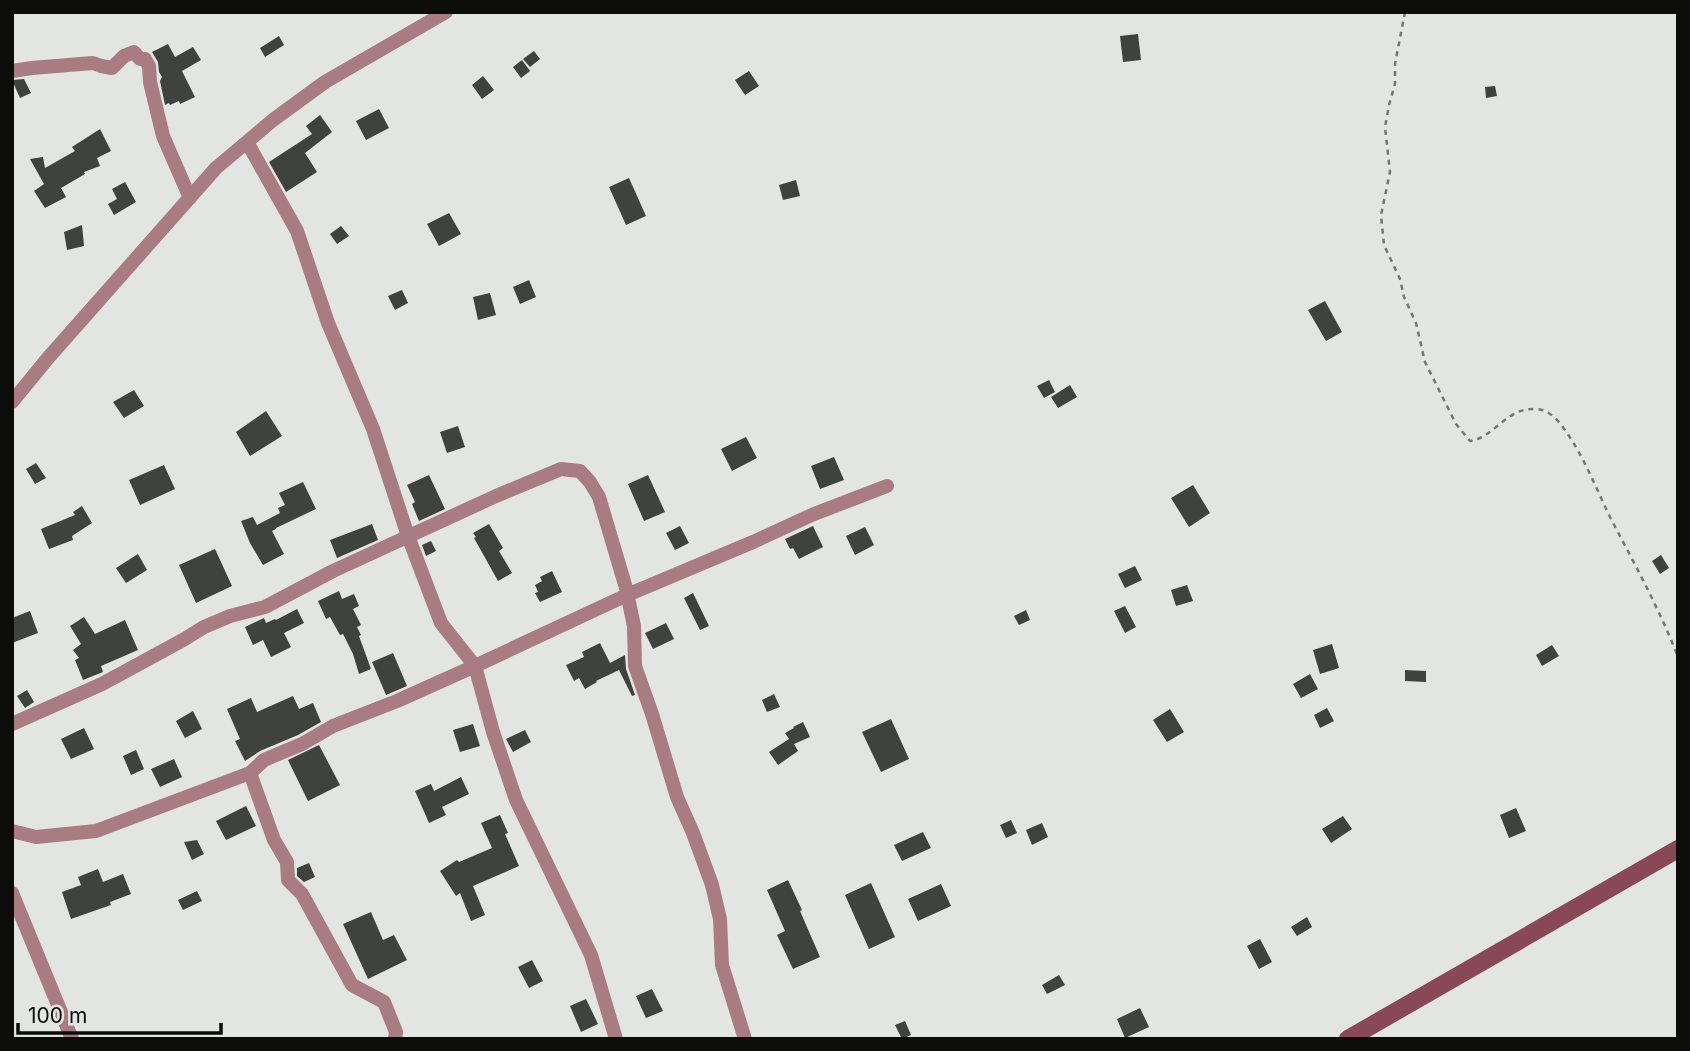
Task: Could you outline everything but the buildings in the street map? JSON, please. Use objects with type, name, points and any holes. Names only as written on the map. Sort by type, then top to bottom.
[{"type":"street","points":[[12,402],[216,168],[273,120],[325,82],[446,12]]},
{"type":"street","points":[[12,71],[93,63],[112,68],[124,56],[134,52],[140,59],[145,59],[149,66],[150,82],[163,136],[190,198]]},
{"type":"street","points":[[247,142],[297,231],[328,323],[373,429],[408,536],[441,623],[475,666],[516,800],[591,955],[616,1039]]},
{"type":"street","points":[[12,724],[102,684],[204,627],[230,616],[265,607],[333,570],[496,496],[561,470],[580,471],[599,497],[634,626],[635,666],[677,797],[694,833],[712,885],[720,919],[722,965],[745,1039]]},
{"type":"street","points":[[12,831],[36,837],[96,831],[250,773],[264,760],[302,744],[333,726],[397,701],[627,595],[814,513],[887,486]]},
{"type":"street","points":[[250,773],[274,840],[287,862],[288,880],[302,894],[352,985],[384,1002],[396,1032],[395,1039]]},
{"type":"street","points":[[1349,1039],[1678,849]]},
{"type":"street","points":[[12,892],[72,1039]]},
{"type":"path","points":[[1405,12],[1395,64],[1395,84],[1385,128],[1390,172],[1381,215],[1386,251],[1400,279],[1404,297],[1416,323],[1425,362],[1456,424],[1470,441],[1484,436],[1500,422],[1522,410],[1543,410],[1561,425],[1594,481],[1678,657]]}]
